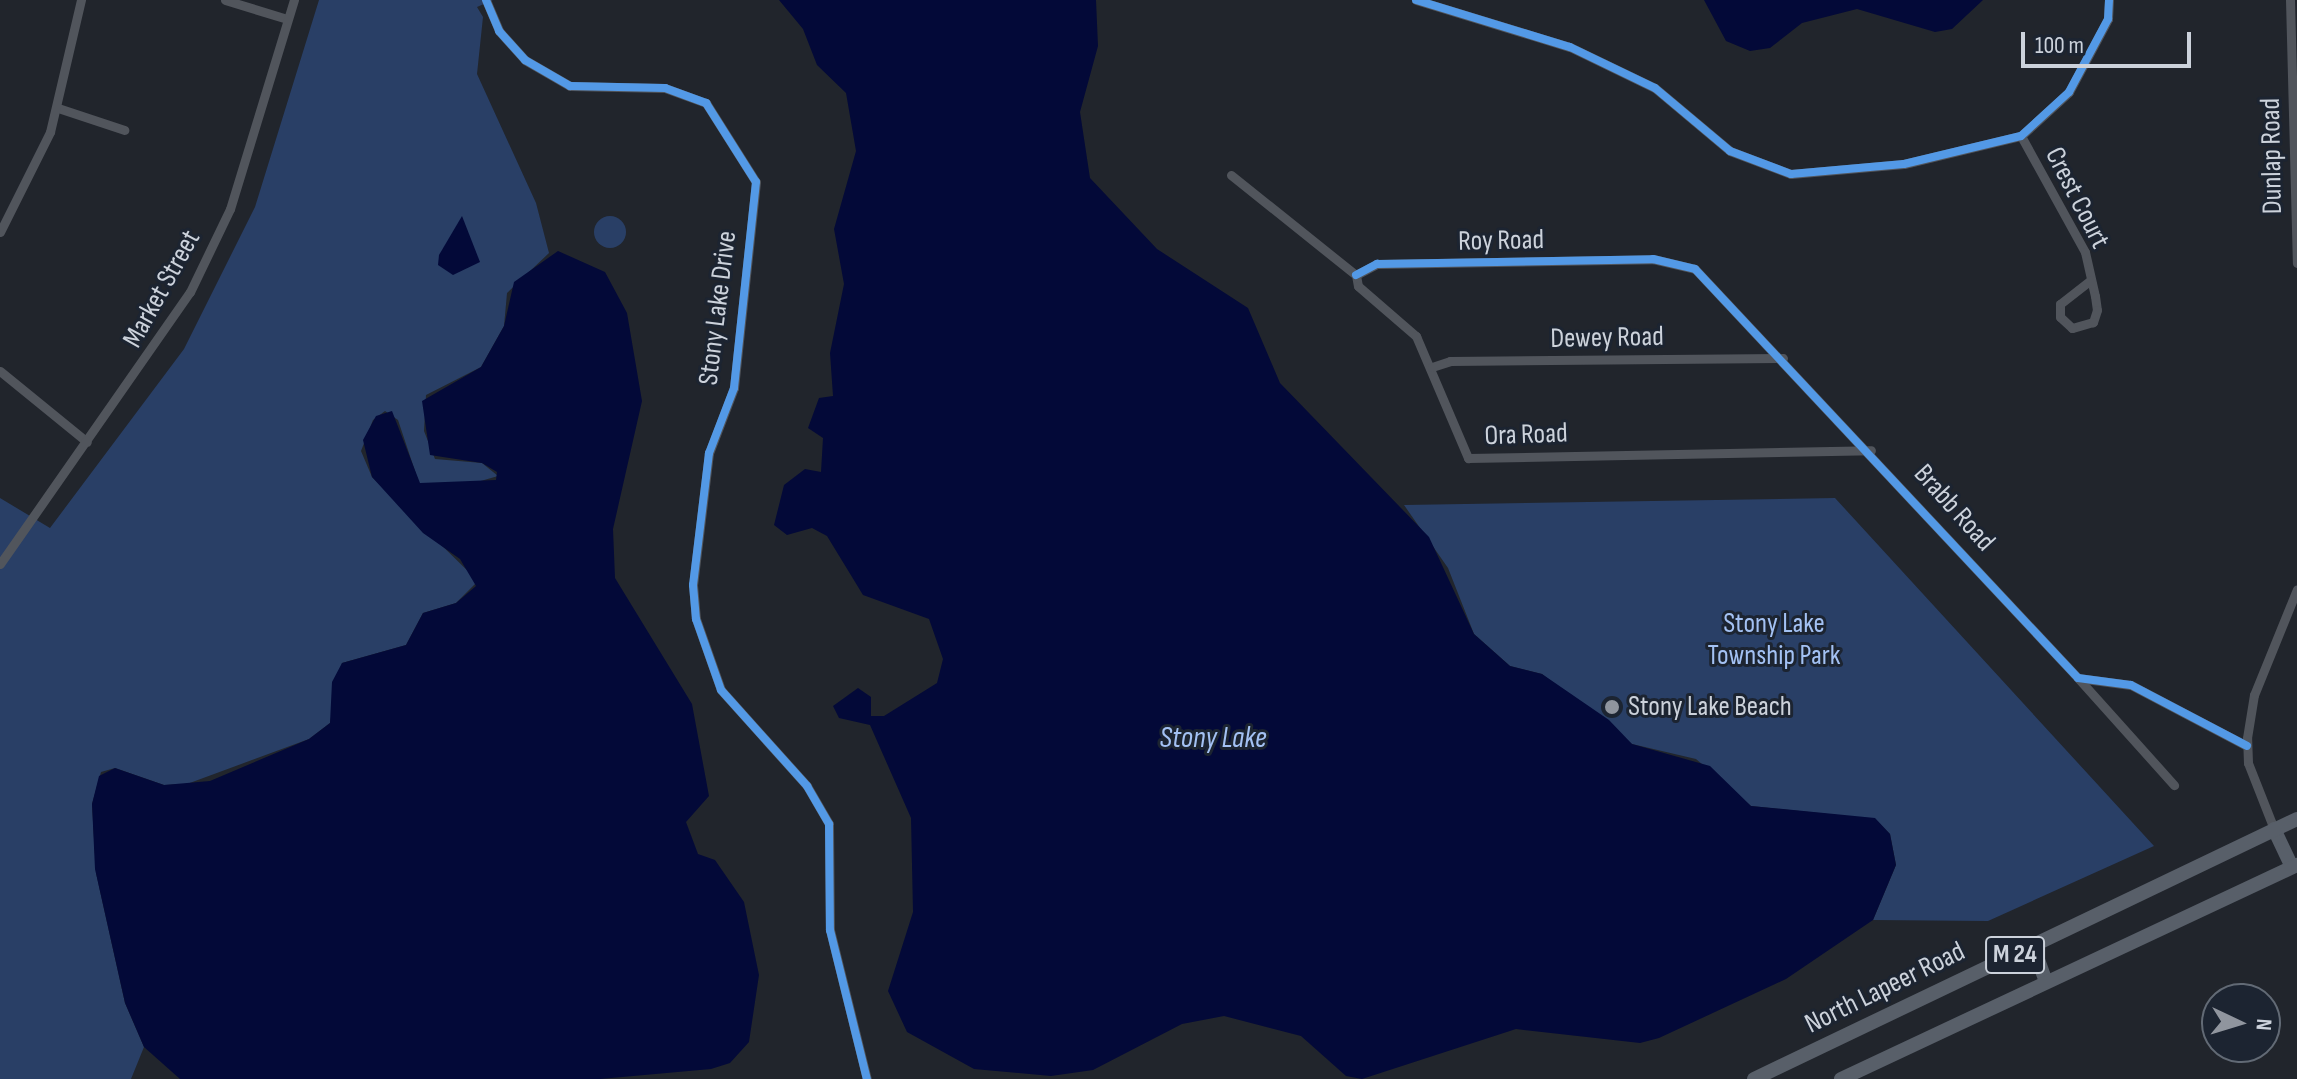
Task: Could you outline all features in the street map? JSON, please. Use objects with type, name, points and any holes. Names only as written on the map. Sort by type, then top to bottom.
[{"type":"main road","name":"North Lapeer Road","points":[[1754,1079],[2297,819]]},
{"type":"main road","points":[[2274,829],[2294,866]]},
{"type":"main road","name":"M 24","points":[[1841,1079],[2045,979],[2294,866]]},
{"type":"main road","points":[[2033,946],[2045,979]]},
{"type":"street","points":[[0,232],[58,108],[81,0]]},
{"type":"street","points":[[225,0],[287,19]]},
{"type":"street","name":"Market Street","points":[[0,564],[162,341],[204,265],[230,209],[294,0]]},
{"type":"street","name":"Stony Lake Drive","points":[[486,0],[499,31],[525,60],[570,86],[665,88],[706,103],[756,182],[734,388],[709,453],[696,619],[721,690],[807,786],[829,824],[830,930],[867,1079]]},
{"type":"street","points":[[1416,0],[1570,47],[1655,88],[1730,151],[1791,174],[1904,164],[2021,136],[2069,92],[2108,19],[2109,0]]},
{"type":"street","name":"Dunlap Road","points":[[2290,0],[2297,263]]},
{"type":"street","points":[[58,108],[124,130]]},
{"type":"street","name":"Crest Court","points":[[2021,136],[2085,252],[2091,280],[2093,322],[2072,328],[2060,317],[2060,304],[2091,280]]},
{"type":"street","name":"Ora Road","points":[[1231,175],[1356,275],[1358,286],[1416,336],[1432,367],[1468,458],[1871,450]]},
{"type":"street","name":"Roy Road","points":[[1356,275],[1377,264],[1653,259]]},
{"type":"street","name":"Brabb Road","points":[[1653,259],[1683,263],[1712,280],[1871,450],[2174,785]]},
{"type":"street","name":"Dewey Road","points":[[1432,367],[1450,361],[1783,358]]},
{"type":"street","points":[[0,371],[87,442]]},
{"type":"street","points":[[2274,829],[2247,746],[2254,695],[2297,589]]},
{"type":"street","points":[[2078,678],[2131,685],[2247,746]]},
{"type":"green space","points":[[319,0],[493,0],[477,7],[483,17],[477,74],[536,203],[549,253],[507,293],[504,326],[481,367],[426,395],[424,431],[435,459],[482,463],[498,476],[467,485],[419,483],[398,420],[385,411],[373,420],[361,451],[372,477],[478,581],[456,603],[423,613],[406,645],[342,663],[330,723],[309,739],[187,784],[164,785],[115,768],[101,772],[92,804],[96,873],[125,1003],[144,1047],[131,1079],[0,1079],[0,498],[50,528],[184,349],[255,207]]},
{"type":"green space","points":[[610,216],[621,221],[626,232],[621,243],[610,248],[599,243],[594,232],[599,221]]},
{"type":"green space","name":"Stony Lake Township Park","points":[[1835,498],[2154,846],[1988,921],[1873,920],[1896,865],[1890,834],[1875,819],[1751,806],[1696,759],[1632,744],[1542,674],[1510,666],[1474,634],[1448,568],[1404,505]]},
{"type":"water","name":"Stony Lake","points":[[779,0],[1096,0],[1098,46],[1080,112],[1090,178],[1157,249],[1248,308],[1280,383],[1429,537],[1474,634],[1510,666],[1542,674],[1609,720],[1632,744],[1710,766],[1751,806],[1875,818],[1890,834],[1896,865],[1873,920],[1786,979],[1659,1038],[1640,1043],[1516,1029],[1362,1079],[1346,1076],[1301,1036],[1224,1016],[1182,1024],[1093,1070],[1051,1076],[974,1069],[907,1032],[888,991],[913,912],[911,818],[870,725],[839,718],[833,706],[858,688],[871,697],[871,716],[884,716],[937,683],[943,659],[929,619],[863,595],[827,536],[812,528],[787,535],[774,525],[784,485],[805,469],[821,472],[823,438],[808,428],[819,398],[833,396],[830,353],[844,284],[834,229],[856,151],[846,93],[817,65],[803,29]]},
{"type":"water","points":[[1704,0],[1983,0],[1952,29],[1935,32],[1857,9],[1802,23],[1770,48],[1750,51],[1726,41]]},
{"type":"water","points":[[462,216],[480,262],[453,275],[438,265],[439,255]]},
{"type":"water","points":[[558,251],[605,272],[627,313],[642,401],[613,529],[615,578],[692,704],[709,796],[686,822],[698,854],[715,860],[744,902],[759,975],[749,1042],[730,1063],[711,1069],[600,1079],[180,1079],[144,1047],[125,1003],[95,869],[92,804],[99,776],[115,768],[164,785],[210,781],[309,739],[330,723],[332,682],[342,663],[406,645],[423,613],[456,603],[476,586],[460,559],[423,533],[372,477],[363,440],[376,416],[392,411],[420,483],[496,480],[497,472],[482,463],[430,455],[422,401],[481,367],[504,326],[514,282]]},
{"type":"cycle path","points":[[486,0],[499,31],[525,60],[570,86],[665,88],[706,103],[756,182],[734,388],[709,453],[693,585],[696,619],[721,690],[807,786],[829,824],[830,930],[867,1079]]},
{"type":"cycle path","points":[[1416,0],[1570,47],[1655,88],[1730,151],[1791,174],[1904,164],[2021,136],[2069,92],[2108,19],[2109,0]]},
{"type":"cycle path","points":[[1356,275],[1377,264],[1653,259],[1695,269],[2078,678],[2131,685],[2247,746]]},
{"type":"place","name":"Stony Lake Beach","points":[[1612,707]]}]
